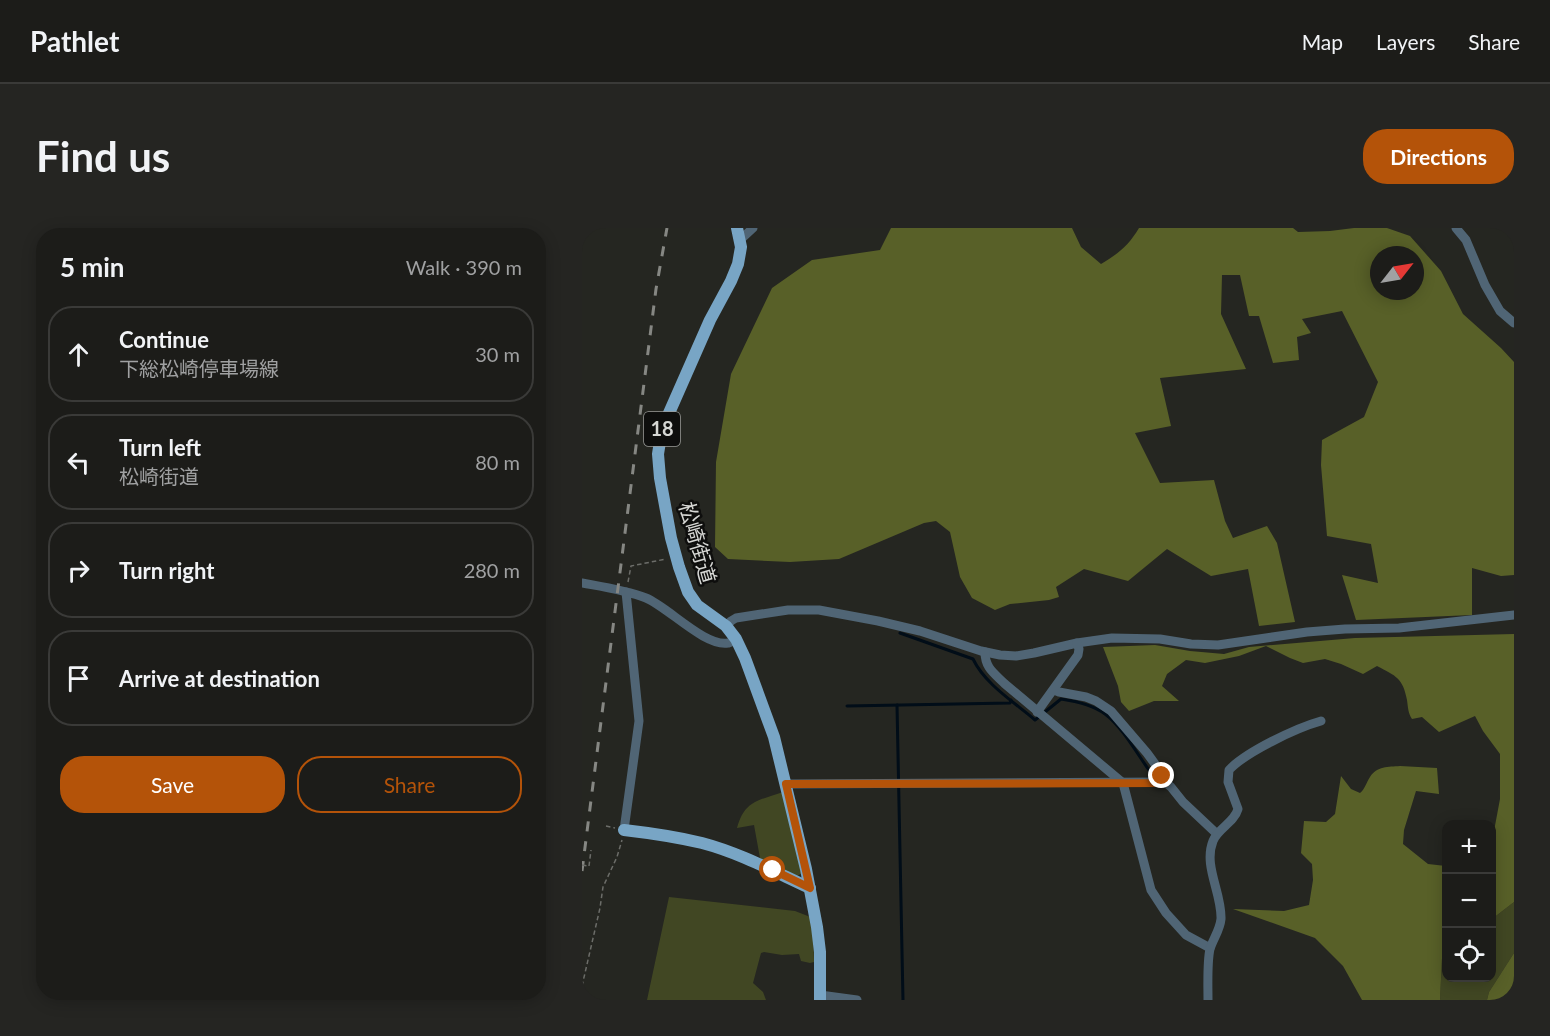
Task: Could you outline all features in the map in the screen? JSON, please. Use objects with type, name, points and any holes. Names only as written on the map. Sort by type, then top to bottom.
[{"type":"main road","name":"松崎街道","points":[[738,234],[741,256],[662,429],[658,454],[660,478],[669,529],[688,592],[697,605],[726,626],[736,639],[771,727],[810,888],[820,952],[820,998]]},
{"type":"main road","points":[[624,830],[692,841],[718,848],[810,888]]},
{"type":"street","points":[[738,234],[753,228]]},
{"type":"street","points":[[1456,228],[1466,240],[1485,285],[1500,311],[1514,323]]},
{"type":"street","points":[[582,582],[644,597],[696,633],[708,638],[724,643],[736,639]]},
{"type":"street","points":[[624,830],[639,721],[626,592]]},
{"type":"street","points":[[726,626],[736,618],[788,610],[819,610],[920,631],[985,652],[1016,656],[1112,638],[1218,645],[1307,632],[1400,628],[1514,615]]},
{"type":"street","points":[[1037,712],[1078,655],[1077,643]]},
{"type":"street","points":[[985,652],[987,666],[1005,684],[1123,783],[1151,890],[1166,913],[1186,935],[1210,948]]},
{"type":"street","points":[[1054,690],[1086,697],[1111,711],[1147,753],[1165,783],[1217,834]]},
{"type":"street","points":[[1208,1000],[1210,948],[1216,938],[1221,920],[1220,904],[1211,867],[1211,848],[1217,834],[1234,818],[1237,812],[1236,802],[1228,782],[1229,770],[1276,740],[1321,721]]},
{"type":"street","points":[[786,784],[1165,783]]},
{"type":"street","points":[[820,998],[857,1000]]},
{"type":"path","points":[[626,592],[631,566],[676,556]]},
{"type":"path","points":[[582,986],[603,887],[617,857],[624,830]]},
{"type":"path","points":[[582,865],[589,866],[591,850]]},
{"type":"green space","points":[[891,228],[1072,228],[1081,247],[1101,264],[1123,249],[1139,228],[1293,228],[1298,232],[1387,228],[1410,236],[1419,246],[1370,246],[1370,300],[1424,300],[1424,252],[1441,271],[1463,314],[1514,362],[1514,575],[1501,576],[1472,568],[1472,615],[1356,620],[1342,575],[1378,583],[1371,544],[1327,536],[1321,465],[1322,440],[1364,417],[1378,382],[1342,311],[1302,319],[1311,333],[1297,337],[1299,360],[1273,363],[1259,316],[1249,316],[1240,275],[1222,275],[1221,314],[1246,369],[1160,378],[1171,426],[1135,433],[1160,483],[1214,480],[1225,521],[1233,538],[1267,526],[1277,543],[1295,622],[1259,626],[1248,569],[1211,576],[1167,549],[1128,581],[1084,569],[1056,587],[1059,597],[1010,604],[995,610],[972,598],[960,577],[950,532],[936,521],[924,523],[839,559],[790,562],[728,559],[715,547],[716,462],[731,374],[772,288],[812,260],[880,250]]},
{"type":"green space","points":[[1514,634],[1514,902],[1496,916],[1496,820],[1500,799],[1500,754],[1475,716],[1439,732],[1422,717],[1412,719],[1401,682],[1394,675],[1377,666],[1363,674],[1325,659],[1303,663],[1266,646],[1239,656],[1205,663],[1186,660],[1167,674],[1162,686],[1179,701],[1154,701],[1129,711],[1121,702],[1118,686],[1103,647],[1155,645],[1224,654],[1249,647],[1355,638]]},
{"type":"green space","points":[[1400,766],[1437,768],[1439,794],[1416,791],[1404,830],[1403,844],[1428,864],[1442,866],[1440,1000],[1362,1000],[1343,966],[1315,938],[1233,909],[1284,911],[1309,905],[1313,880],[1312,864],[1301,853],[1304,821],[1326,822],[1335,814],[1341,776],[1351,789],[1360,793],[1373,773],[1383,768]]},
{"type":"green space","points":[[783,792],[802,873],[796,877],[760,858],[754,825],[737,828],[748,807]]},
{"type":"green space","points":[[669,897],[795,911],[813,918],[814,962],[801,961],[799,954],[761,953],[753,983],[763,992],[766,1000],[647,1000]]},
{"type":"green space","points":[[1514,902],[1514,953],[1496,981],[1496,928],[1496,916]]},
{"type":"green space","points":[[1514,953],[1514,1000],[1487,1000]]},
{"type":"green space","points":[[1442,958],[1442,982],[1495,982],[1487,1000],[1440,1000]]},
{"type":"waterway","points":[[900,633],[973,659],[992,685],[1035,720],[1061,699],[1095,708],[1118,727],[1154,777]]},
{"type":"waterway","points":[[847,706],[1010,703],[1011,700]]},
{"type":"waterway","points":[[897,705],[903,1000]]},
{"type":"railway","points":[[582,871],[656,289],[667,228]]},
{"type":"route","points":[[773,870],[810,888],[786,784],[1165,783],[1162,776]]}]
